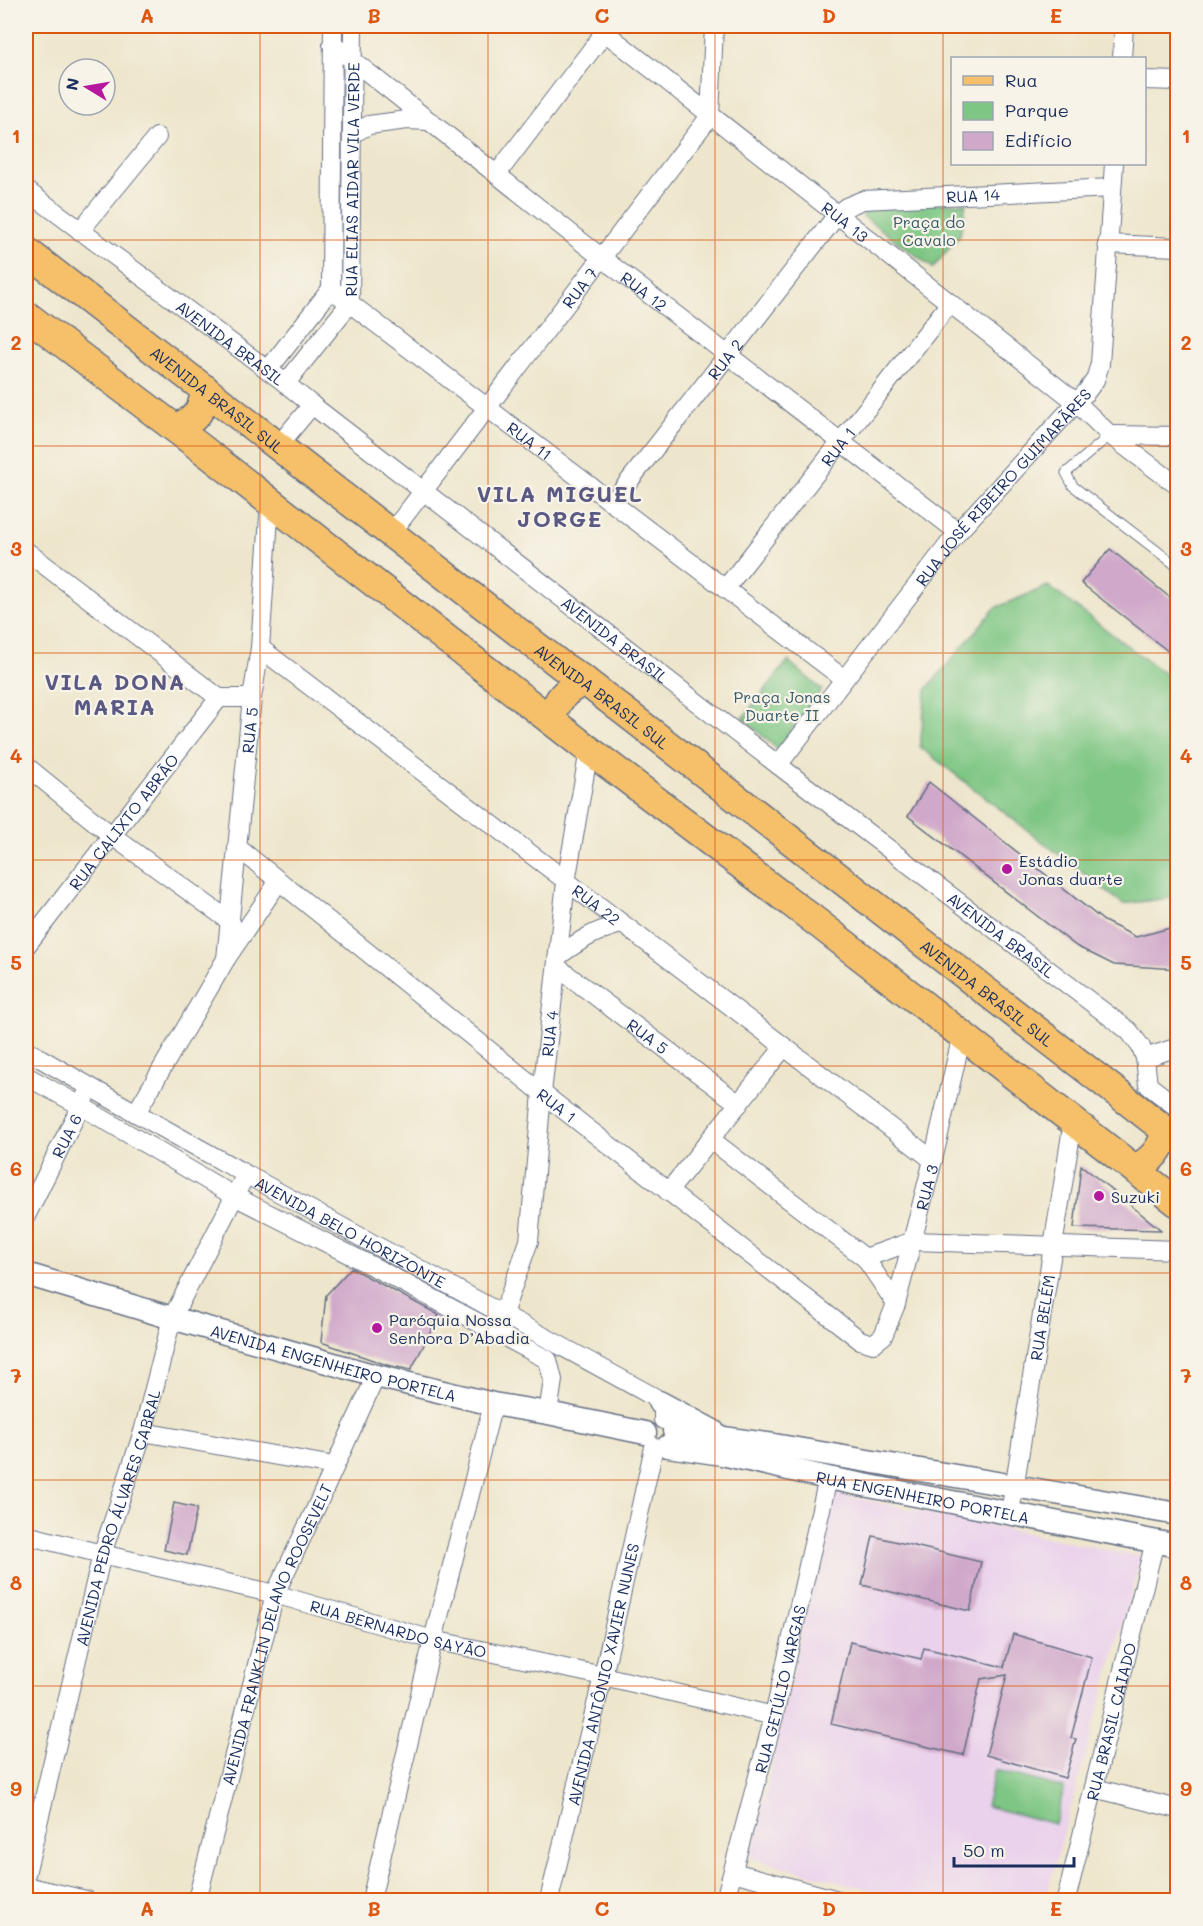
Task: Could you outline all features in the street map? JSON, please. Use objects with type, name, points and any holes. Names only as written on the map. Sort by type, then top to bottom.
[{"type":"main road","name":"AVENIDA BRASIL SUL","points":[[26,251],[869,902],[1139,1093],[1175,1133]]},
{"type":"main road","points":[[26,315],[589,750],[814,920],[1178,1203]]},
{"type":"main road","points":[[175,428],[198,415],[204,402],[205,389]]},
{"type":"main road","points":[[197,445],[208,421],[218,413],[230,408]]},
{"type":"main road","points":[[529,703],[548,694],[560,676],[574,674],[572,687],[562,695],[555,706],[551,720]]},
{"type":"main road","points":[[814,920],[826,915],[836,907],[843,897],[846,884]]},
{"type":"main road","points":[[838,939],[841,927],[848,915],[857,907],[869,902]]},
{"type":"main road","points":[[1145,1177],[1146,1163],[1175,1133]]},
{"type":"street","name":"RUA ELIAS AIDAR VILA VERDE","points":[[268,370],[331,289],[333,26]]},
{"type":"street","name":"RUA ELIAS AIDAR VILA VERDE","points":[[286,383],[350,303],[352,26]]},
{"type":"street","points":[[710,116],[714,26]]},
{"type":"street","points":[[1122,57],[1124,26]]},
{"type":"street","points":[[497,174],[601,29]]},
{"type":"street","name":"RUA 13","points":[[601,29],[1076,402],[1110,435],[1178,486]]},
{"type":"street","name":"RUA 12","points":[[332,44],[602,258],[958,532]]},
{"type":"street","points":[[1146,80],[1178,81]]},
{"type":"street","name":"RUA 7","points":[[392,532],[710,116]]},
{"type":"street","points":[[352,134],[369,125],[407,120],[429,121]]},
{"type":"street","points":[[80,231],[157,137]]},
{"type":"street","name":"RUA JOSÉ RIBEIRO GUIMARÃRES","points":[[778,765],[958,532],[1095,380],[1100,364],[1114,165]]},
{"type":"street","name":"RUA 14","points":[[837,215],[846,207],[863,200],[1112,188]]},
{"type":"street","name":"AVENIDA BRASIL","points":[[26,190],[286,383],[778,765],[1129,1031],[1141,1047],[1145,1058],[1139,1093]]},
{"type":"street","name":"RUA 2","points":[[612,503],[837,215]]},
{"type":"street","points":[[1107,244],[1178,248]]},
{"type":"street","name":"RUA 11","points":[[331,289],[844,680]]},
{"type":"street","name":"RUA 1","points":[[725,589],[950,303]]},
{"type":"street","points":[[278,446],[312,405]]},
{"type":"street","points":[[1110,435],[1178,436]]},
{"type":"street","name":"RUA 5","points":[[226,959],[252,698],[260,648],[270,502]]},
{"type":"street","points":[[26,551],[219,698],[252,698]]},
{"type":"street","name":"RUA 22","points":[[260,648],[933,1160]]},
{"type":"street","name":"RUA CALIXTO ABRÃO","points":[[26,946],[219,698]]},
{"type":"street","name":"RUA 4","points":[[503,1314],[529,1241],[542,1094],[566,882],[589,750]]},
{"type":"street","points":[[26,766],[111,835],[231,922]]},
{"type":"street","name":"RUA 1","points":[[237,847],[542,1094],[860,1340],[873,1344],[883,1336]]},
{"type":"street","name":"RUA 5","points":[[136,1113],[226,959],[279,881]]},
{"type":"street","points":[[557,961],[584,937],[598,930],[621,924]]},
{"type":"street","name":"RUA 5","points":[[557,961],[739,1104]]},
{"type":"street","name":"RUA 3","points":[[883,1336],[896,1304],[913,1241],[962,1035]]},
{"type":"street","points":[[668,1192],[784,1047]]},
{"type":"street","points":[[1145,1058],[1178,1047]]},
{"type":"street","name":"AVENIDA BELO HORIZONTE","points":[[26,1050],[245,1176],[503,1314],[661,1430]]},
{"type":"street","name":"AVENIDA BELO HORIZONTE","points":[[26,1076],[234,1196],[376,1268],[548,1360],[553,1380],[548,1413]]},
{"type":"street","name":"RUA 6","points":[[26,1216],[90,1088]]},
{"type":"street","name":"RUA BELÉM","points":[[1010,1513],[1073,1122]]},
{"type":"street","points":[[710,1140],[866,1258],[896,1304]]},
{"type":"street","name":"AVENIDA PEDRO ÁLVARES CABRAL","points":[[26,1874],[102,1554],[143,1432],[172,1318],[245,1176]]},
{"type":"street","points":[[866,1258],[913,1241],[1178,1250]]},
{"type":"street","name":"AVENIDA ENGENHEIRO PORTELA","points":[[26,1274],[376,1376],[493,1404],[661,1430]]},
{"type":"street","name":"AVENIDA FRANKLIN DELANO ROOSEVELT","points":[[197,1900],[274,1594],[376,1376]]},
{"type":"street","points":[[371,1900],[433,1640],[493,1404]]},
{"type":"street","points":[[661,1430],[725,1437]]},
{"type":"street","name":"RUA ENGENHEIRO PORTELA","points":[[661,1430],[725,1437],[1178,1514]]},
{"type":"street","name":"RUA ENGENHEIRO PORTELA","points":[[661,1430],[722,1454],[828,1478],[1178,1546]]},
{"type":"street","name":"AVENIDA ANTÔNIO XAVIER NUNES","points":[[549,1900],[661,1430]]},
{"type":"street","points":[[143,1432],[334,1466]]},
{"type":"street","name":"RUA GETÚLIO VARGAS","points":[[725,1900],[774,1716],[828,1478]]},
{"type":"street","name":"RUA BERNARDO SAYÃO","points":[[26,1535],[274,1594],[433,1640],[603,1676],[774,1716]]},
{"type":"street","name":"RUA BRASIL CAIADO","points":[[1066,1900],[1155,1541]]},
{"type":"street","points":[[1094,1788],[1178,1809]]},
{"type":"street","points":[[733,1872],[838,1900]]},
{"type":"street","points":[[26,1886],[86,1900]]},
{"type":"lane","points":[[1110,435],[1066,473],[1073,486],[1178,567]]},
{"type":"shaded area","points":[[832,1493],[1141,1557],[1045,1900],[909,1900],[751,1858]],"holes":[[[873,1536],[981,1562],[970,1610],[862,1585]],[[850,1642],[889,1738],[831,1724]],[[924,1648],[985,1663],[901,1740]],[[1092,1657],[1071,1738],[1075,1739],[986,1755],[1007,1675]]]},
{"type":"green space","name":"Praça do Cavalo","points":[[966,203],[960,235],[933,268],[863,216],[868,205]]},
{"type":"green space","points":[[1048,586],[1177,683],[1177,897],[1123,904],[920,747],[926,690],[995,608]]},
{"type":"green space","name":"Praça Jonas Duarte II","points":[[788,661],[822,690],[777,749],[743,718]]},
{"type":"green space","points":[[995,1770],[1064,1788],[1055,1824],[986,1806]]},
{"type":"building","points":[[1110,549],[1178,604],[1178,659],[1081,583]]},
{"type":"building","name":"Estádio Jonas duarte","points":[[929,782],[1104,921],[1136,937],[1178,926],[1178,969],[1114,965],[1076,946],[908,816]]},
{"type":"building","name":"Suzuki","points":[[1081,1165],[1161,1230],[1074,1228]]},
{"type":"building","name":"Paróquia Nossa Senhora D’Abadia","points":[[351,1268],[439,1315],[411,1370],[387,1365],[321,1342],[326,1295]]},
{"type":"building","points":[[174,1503],[197,1508],[187,1555],[164,1550]]},
{"type":"building","points":[[873,1536],[981,1562],[970,1611],[862,1585]]},
{"type":"building","points":[[1013,1634],[1092,1657],[1071,1738],[1076,1739],[1065,1778],[986,1755],[1007,1675],[981,1679],[963,1755],[831,1724],[850,1642],[921,1659],[924,1648],[1004,1667]]},
{"type":"place","name":"Estádio Jonas duarte","points":[[1007,869]]},
{"type":"place","name":"Suzuki","points":[[1099,1196]]},
{"type":"place","name":"Paróquia Nossa Senhora D’Abadia","points":[[377,1328]]},
{"type":"district","name":"VILA MIGUEL JORGE","points":[[560,506]]},
{"type":"district","name":"VILA DONA MARIA","points":[[115,694]]}]
